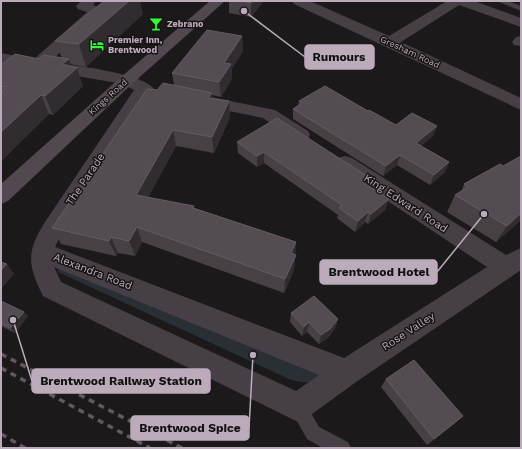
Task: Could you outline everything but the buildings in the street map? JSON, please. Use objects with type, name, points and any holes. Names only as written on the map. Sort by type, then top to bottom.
[{"type":"main road","name":"Kings Road","points":[[1,196],[144,87],[218,1]]},
{"type":"street","points":[[38,64],[97,11],[83,6],[89,1]]},
{"type":"street","name":"Gresham Road","points":[[299,1],[390,42],[521,105]]},
{"type":"street","points":[[390,42],[456,1]]},
{"type":"street","points":[[462,1],[521,23]]},
{"type":"street","points":[[2,60],[38,64],[144,87]]},
{"type":"street","name":"The Parade","points":[[42,252],[52,230],[72,198],[124,124],[144,87]]},
{"type":"street","name":"King Edward Road","points":[[189,97],[269,114],[325,150],[513,263]]},
{"type":"street","name":"Alexandra Road","points":[[298,407],[52,289],[42,270],[42,252],[346,372]]},
{"type":"street","name":"Rose Valley","points":[[298,407],[346,372],[513,263]]},
{"type":"lane","points":[[501,1],[521,9]]},
{"type":"lane","points":[[90,17],[105,15]]},
{"type":"lane","points":[[298,407],[313,433],[342,448]]},
{"type":"shaded area","points":[[57,267],[323,374],[315,380],[307,382],[289,379],[58,272]]},
{"type":"railway","points":[[1,354],[182,448]]},
{"type":"railway","points":[[1,368],[150,448]]},
{"type":"railway","points":[[1,434],[25,448]]},
{"type":"place","name":"Rumours","points":[[244,11]]},
{"type":"place","name":"Zebrano","points":[[156,24]]},
{"type":"place","name":"Premier Inn, Brentwood","points":[[97,45]]},
{"type":"place","name":"Brentwood Hotel","points":[[484,214]]},
{"type":"place","name":"Brentwood Railway Station","points":[[13,320]]},
{"type":"place","name":"Brentwood Spice","points":[[253,355]]}]
